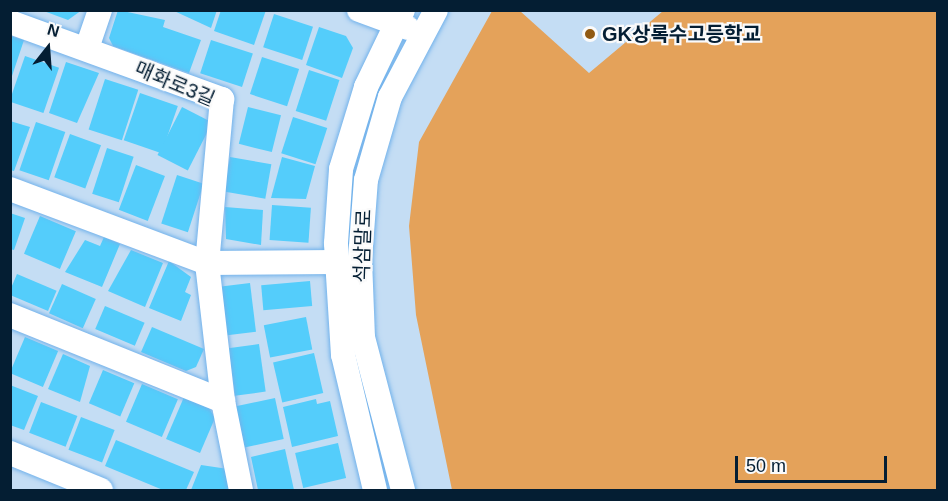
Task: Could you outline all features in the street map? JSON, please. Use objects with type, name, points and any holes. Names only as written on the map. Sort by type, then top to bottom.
[{"type":"street","points":[[87,48],[100,10]]},
{"type":"street","points":[[359,10],[398,17],[421,33]]},
{"type":"street","name":"석삼말로","points":[[403,490],[363,338],[360,259],[366,180],[390,97],[421,33],[436,10]]},
{"type":"street","name":"석삼말로","points":[[375,490],[343,355],[336,262],[341,170],[366,87],[398,17]]},
{"type":"street","name":"매화로3길","points":[[10,22],[87,48],[222,99],[207,263],[223,400],[241,490]]},
{"type":"street","points":[[10,189],[207,263],[336,262]]},
{"type":"street","points":[[10,315],[223,400]]},
{"type":"street","points":[[10,453],[102,490]]},
{"type":"shaded area","points":[[492,11],[520,11],[589,73],[663,11],[937,11],[937,490],[452,490],[416,315],[409,226],[419,142]]},
{"type":"building","points":[[41,10],[82,10],[68,20]]},
{"type":"building","points":[[118,10],[165,20],[163,27],[201,40],[189,73],[113,46],[109,38]]},
{"type":"building","points":[[172,10],[217,10],[211,28]]},
{"type":"building","points":[[221,10],[266,10],[254,45],[214,31]]},
{"type":"building","points":[[274,14],[313,27],[302,60],[263,47]]},
{"type":"building","points":[[319,27],[346,36],[353,48],[342,78],[306,65]]},
{"type":"building","points":[[10,36],[24,40],[11,79],[10,79]]},
{"type":"building","points":[[211,40],[253,54],[242,87],[200,73]]},
{"type":"building","points":[[25,56],[59,68],[43,113],[10,102]]},
{"type":"building","points":[[262,57],[299,69],[287,106],[250,94]]},
{"type":"building","points":[[66,62],[99,73],[77,123],[49,113]]},
{"type":"building","points":[[309,70],[339,80],[326,121],[296,111]]},
{"type":"building","points":[[105,79],[138,90],[122,140],[89,129]]},
{"type":"building","points":[[140,93],[178,106],[162,153],[124,140]]},
{"type":"building","points":[[182,107],[212,122],[188,171],[157,155]]},
{"type":"building","points":[[248,107],[281,115],[272,152],[239,144]]},
{"type":"building","points":[[293,117],[327,128],[315,164],[281,153]]},
{"type":"building","points":[[10,121],[30,127],[14,171],[10,170]]},
{"type":"building","points":[[36,122],[65,132],[49,180],[19,170]]},
{"type":"building","points":[[70,134],[101,145],[85,189],[54,177]]},
{"type":"building","points":[[107,148],[134,157],[119,202],[92,194]]},
{"type":"building","points":[[230,157],[271,164],[265,199],[224,191]]},
{"type":"building","points":[[282,157],[315,166],[306,199],[271,198]]},
{"type":"building","points":[[136,165],[165,176],[148,221],[119,210]]},
{"type":"building","points":[[177,175],[204,184],[188,232],[161,224]]},
{"type":"building","points":[[272,205],[311,208],[308,243],[270,240]]},
{"type":"building","points":[[225,207],[263,210],[261,245],[226,239]]},
{"type":"building","points":[[10,213],[25,218],[14,250],[10,249]]},
{"type":"building","points":[[40,216],[76,231],[60,269],[24,254]]},
{"type":"building","points":[[104,237],[120,244],[102,287],[65,272],[85,240],[100,246]]},
{"type":"building","points":[[131,250],[163,263],[145,307],[108,291]]},
{"type":"building","points":[[169,261],[191,277],[185,292],[191,295],[181,321],[149,308]]},
{"type":"building","points":[[17,274],[57,291],[48,311],[10,295]]},
{"type":"building","points":[[310,281],[312,306],[263,310],[261,285]]},
{"type":"building","points":[[250,283],[256,332],[227,335],[221,287]]},
{"type":"building","points":[[62,284],[96,299],[83,328],[49,313]]},
{"type":"building","points":[[105,306],[145,323],[135,346],[95,329]]},
{"type":"building","points":[[306,317],[312,349],[270,358],[264,325]]},
{"type":"building","points":[[152,327],[204,349],[196,367],[186,371],[141,352]]},
{"type":"building","points":[[25,337],[58,351],[43,387],[10,373]]},
{"type":"building","points":[[259,344],[266,392],[235,396],[228,348]]},
{"type":"building","points":[[314,353],[323,393],[282,402],[273,362]]},
{"type":"building","points":[[63,354],[90,366],[80,402],[48,389]]},
{"type":"building","points":[[103,370],[134,383],[120,416],[89,403]]},
{"type":"building","points":[[142,384],[178,399],[162,437],[126,422]]},
{"type":"building","points":[[10,385],[38,396],[24,430],[10,425]]},
{"type":"building","points":[[184,397],[209,408],[215,418],[200,453],[166,439]]},
{"type":"building","points":[[275,398],[284,439],[245,447],[236,406]]},
{"type":"building","points":[[316,399],[317,404],[330,401],[338,436],[292,447],[283,407]]},
{"type":"building","points":[[41,402],[77,416],[66,447],[29,433]]},
{"type":"building","points":[[81,417],[115,430],[102,463],[68,450]]},
{"type":"building","points":[[116,440],[194,472],[186,490],[163,490],[105,466]]},
{"type":"building","points":[[338,443],[346,478],[303,488],[295,453]]},
{"type":"building","points":[[285,449],[294,490],[258,490],[251,457]]},
{"type":"building","points":[[201,465],[228,469],[233,490],[191,490]]},
{"type":"place","name":"GK상록수고등학교","points":[[590,34]]}]
